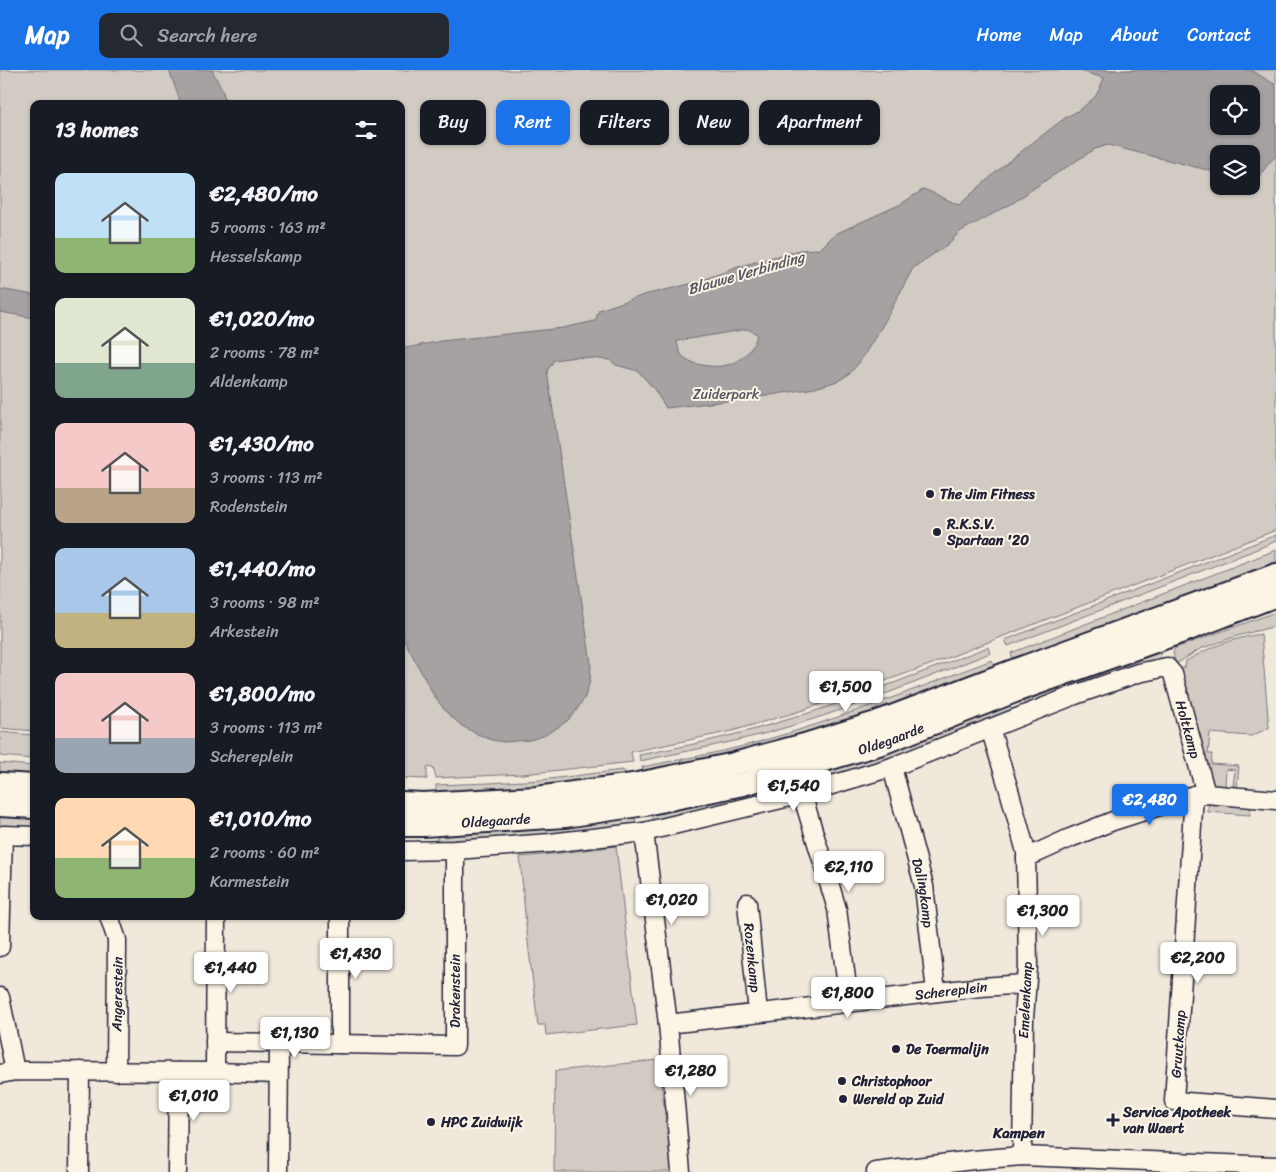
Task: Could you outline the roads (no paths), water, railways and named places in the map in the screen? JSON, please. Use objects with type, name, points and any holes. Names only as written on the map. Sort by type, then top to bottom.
[{"type":"main road","name":"Oldegaarde","points":[[405,803],[423,804],[537,798],[633,785],[730,765],[876,723],[1008,672],[1276,575]]},
{"type":"main road","name":"Oldegaarde","points":[[405,825],[565,816],[636,806],[743,784],[882,743],[1015,691],[1186,630],[1276,595]]},
{"type":"main road","points":[[0,784],[30,786]]},
{"type":"main road","points":[[0,805],[30,807]]},
{"type":"street","name":"Oldegaarde","points":[[405,851],[455,850],[550,843],[644,832],[802,794],[892,767],[1075,695],[1138,673],[1167,667]]},
{"type":"street","name":"Holtkamp","points":[[1167,667],[1173,674],[1200,794]]},
{"type":"street","name":"Emelenkamp","points":[[990,728],[1026,852],[1028,966],[1024,1018],[1022,1156]]},
{"type":"street","name":"Dalingkamp","points":[[892,767],[924,886],[936,992]]},
{"type":"street","points":[[802,794],[837,909],[849,1002]]},
{"type":"street","points":[[1026,858],[1113,821],[1200,794],[1276,800]]},
{"type":"street","name":"Gruutkamp","points":[[1200,794],[1174,1101],[1276,1109]]},
{"type":"street","points":[[644,832],[668,1024],[681,1172]]},
{"type":"street","points":[[0,947],[3,835],[30,836]]},
{"type":"street","name":"Drakenstein","points":[[215,1042],[455,1046],[455,850]]},
{"type":"street","name":"Rozenkamp","points":[[747,903],[758,1013]]},
{"type":"street","name":"Angerestein","points":[[110,920],[117,940],[116,1072]]},
{"type":"street","points":[[215,1072],[216,920]]},
{"type":"street","points":[[340,920],[340,1044]]},
{"type":"street","name":"Schereplein","points":[[668,1024],[981,986],[1026,984]]},
{"type":"street","points":[[0,997],[8,1072],[80,1071],[278,1074]]},
{"type":"street","points":[[278,1172],[279,1043]]},
{"type":"street","points":[[79,1172],[80,1071]]},
{"type":"street","points":[[177,1172],[178,1072]]},
{"type":"street","points":[[876,1172],[974,1166],[1022,1156],[1125,1166],[1276,1166]]},
{"type":"water","points":[[169,70],[212,70],[225,100],[180,100]]},
{"type":"water","name":"Blauwe Verbinding","points":[[1077,70],[1251,70],[1276,85],[1276,156],[1260,175],[1260,145],[1210,145],[1210,171],[1108,145],[1095,149],[1013,203],[961,231],[948,244],[913,268],[884,323],[859,363],[849,374],[838,381],[815,388],[745,399],[666,408],[654,389],[638,371],[616,365],[610,360],[576,357],[554,360],[547,371],[591,663],[590,681],[585,697],[568,720],[543,736],[530,740],[504,742],[492,740],[462,726],[446,712],[433,694],[405,642],[405,348],[441,341],[563,328],[595,321],[599,310],[644,295],[694,283],[741,266],[799,250],[820,249],[835,234],[901,204],[924,189],[959,205],[1004,165],[1095,97],[1104,78]],"holes":[[[748,329],[757,334],[748,352],[735,362],[725,366],[700,365],[689,361],[680,352],[677,341]]]},
{"type":"water","points":[[0,289],[30,294],[30,317],[0,312]]},
{"type":"place","name":"The Jim Fitness","points":[[930,494]]},
{"type":"place","name":"R.K.S.V. Spartaan '20","points":[[937,532]]},
{"type":"place","name":"De Toermalijn","points":[[896,1049]]},
{"type":"place","name":"Christophoor","points":[[842,1081]]},
{"type":"place","name":"Wereld op Zuid","points":[[843,1099]]},
{"type":"place","name":"Service Apotheek van Waert","points":[[1113,1120]]},
{"type":"place","name":"HPC Zuidwijk","points":[[431,1122]]},
{"type":"district","name":"Kampen","points":[[1019,1133]]},
{"type":"park label","name":"Zuiderpark","points":[[726,394]]}]
